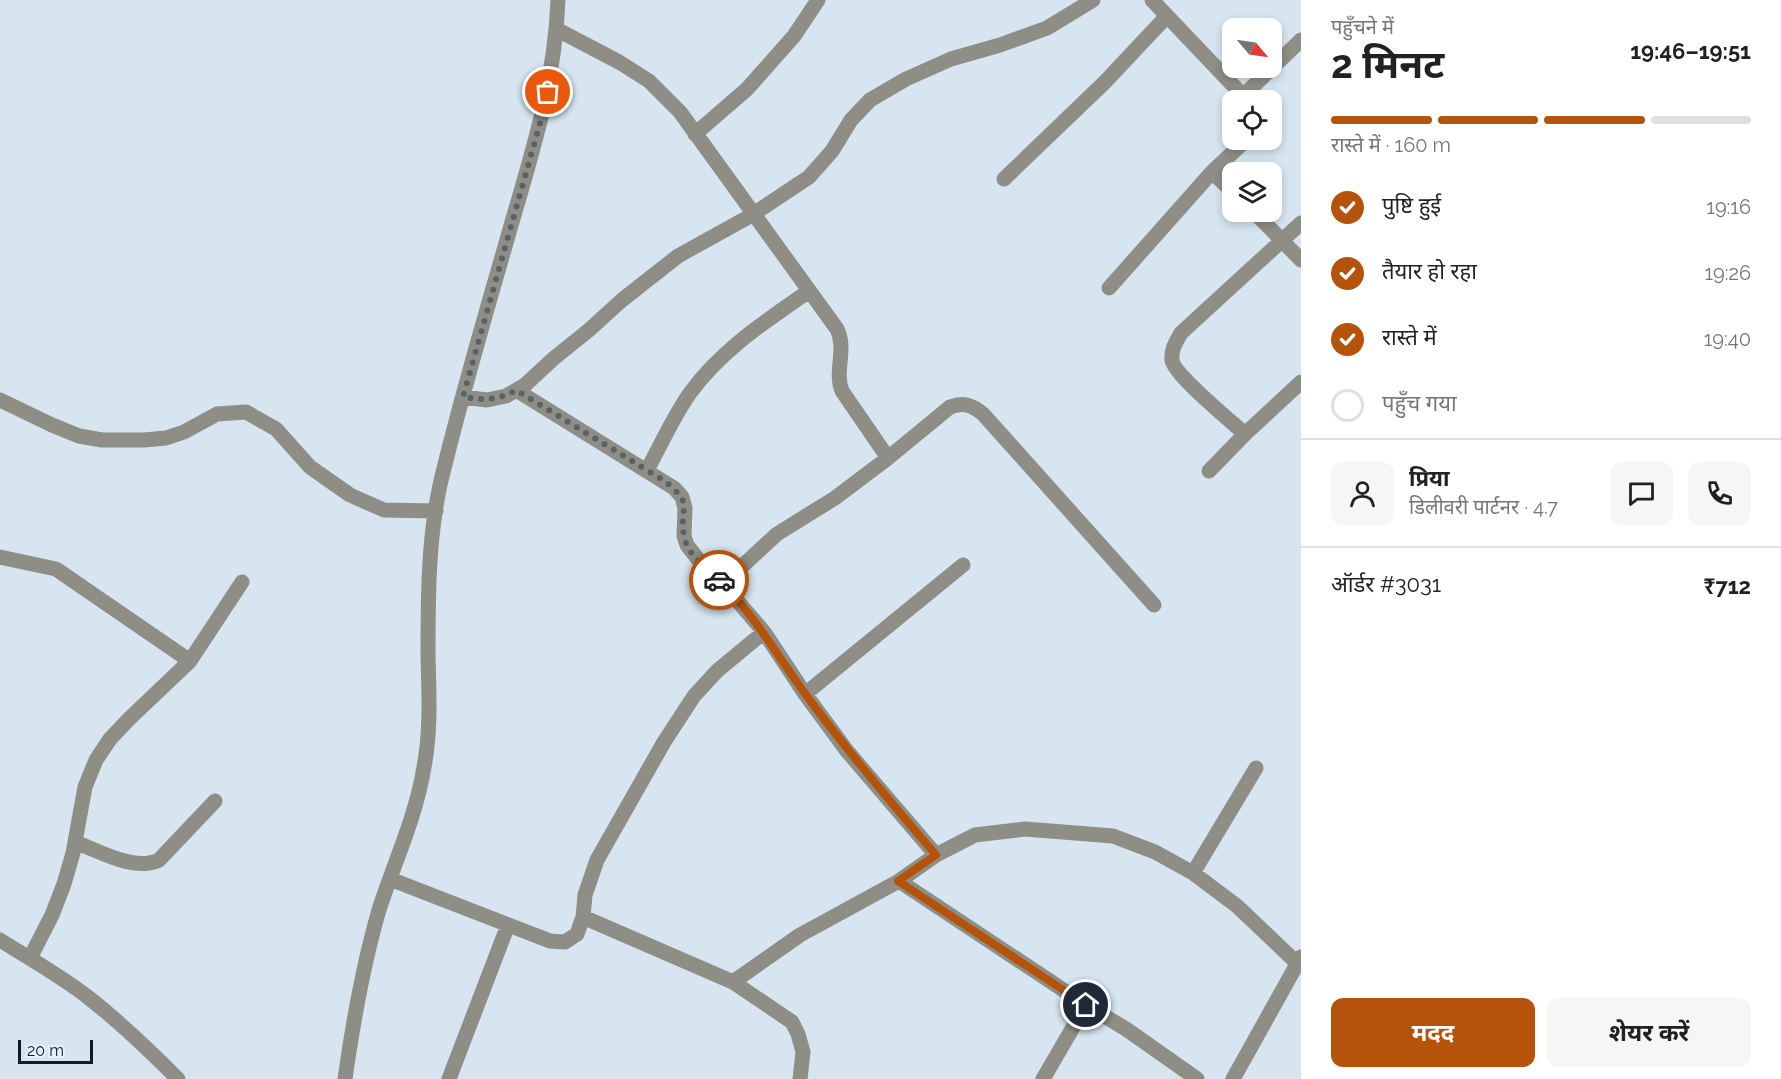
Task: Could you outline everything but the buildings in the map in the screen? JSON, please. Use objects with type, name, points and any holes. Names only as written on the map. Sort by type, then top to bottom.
[{"type":"street","points":[[345,1079],[360,987],[380,909],[418,796],[425,767],[429,704],[429,584],[440,488],[463,397],[544,109],[558,0]]},
{"type":"street","points":[[695,134],[747,89],[794,36],[818,0]]},
{"type":"street","points":[[463,397],[487,400],[506,396],[525,385],[622,300],[678,255],[752,215],[809,177],[832,151],[851,120],[870,100],[906,79],[951,59],[1047,28],[1093,0]]},
{"type":"street","points":[[1152,0],[1237,90]]},
{"type":"street","points":[[1004,179],[1105,82],[1167,16]]},
{"type":"street","points":[[556,29],[619,62],[649,81],[680,112],[840,336],[838,374],[842,391],[888,458]]},
{"type":"street","points":[[1253,90],[1301,40]]},
{"type":"street","points":[[1109,288],[1212,172],[1235,150]]},
{"type":"street","points":[[1212,172],[1222,182]]},
{"type":"street","points":[[1264,222],[1301,260]]},
{"type":"street","points":[[1245,434],[1180,375],[1172,362],[1172,349],[1181,333],[1301,223]]},
{"type":"street","points":[[647,470],[689,395],[712,366],[756,327],[809,291]]},
{"type":"street","points":[[1209,471],[1301,382]]},
{"type":"street","points":[[516,390],[674,488],[682,497],[685,508],[684,536],[687,545],[764,632],[805,694],[847,750],[936,855]]},
{"type":"street","points":[[0,400],[79,436],[102,440],[166,438],[184,432],[217,414],[246,412],[276,429],[310,467],[350,495],[384,510],[436,511]]},
{"type":"street","points":[[723,584],[777,534],[835,498],[950,407],[960,404],[973,406],[983,414],[1154,605]]},
{"type":"street","points":[[0,557],[56,569],[190,661]]},
{"type":"street","points":[[805,694],[963,565]]},
{"type":"street","points":[[30,958],[52,915],[64,884],[75,842],[85,787],[96,760],[124,724],[190,661],[242,582]]},
{"type":"street","points":[[390,879],[550,941],[565,942],[577,934],[583,917],[585,895],[597,860],[664,742],[694,696],[717,671],[764,632]]},
{"type":"street","points":[[1193,873],[1256,768]]},
{"type":"street","points":[[75,842],[137,865],[152,864],[159,860],[215,801]]},
{"type":"street","points":[[733,982],[800,935],[898,881],[936,855],[975,835],[1025,829],[1113,836],[1155,852],[1193,873],[1237,906],[1299,960],[1233,1079]]},
{"type":"street","points":[[898,881],[1126,1029],[1197,1079]]},
{"type":"street","points":[[583,917],[733,982],[792,1022],[803,1052],[800,1079]]},
{"type":"street","points":[[449,1079],[508,925]]},
{"type":"street","points":[[0,940],[90,999],[178,1079]]},
{"type":"street","points":[[1043,1079],[1086,1005]]},
{"type":"way so far","points":[[548,92],[463,397],[487,400],[506,396],[516,390],[663,480],[682,497],[685,508],[684,536],[687,545],[719,580]]},
{"type":"route","points":[[719,580],[764,632],[805,694],[847,750],[936,855],[898,881],[1086,1005]]}]
